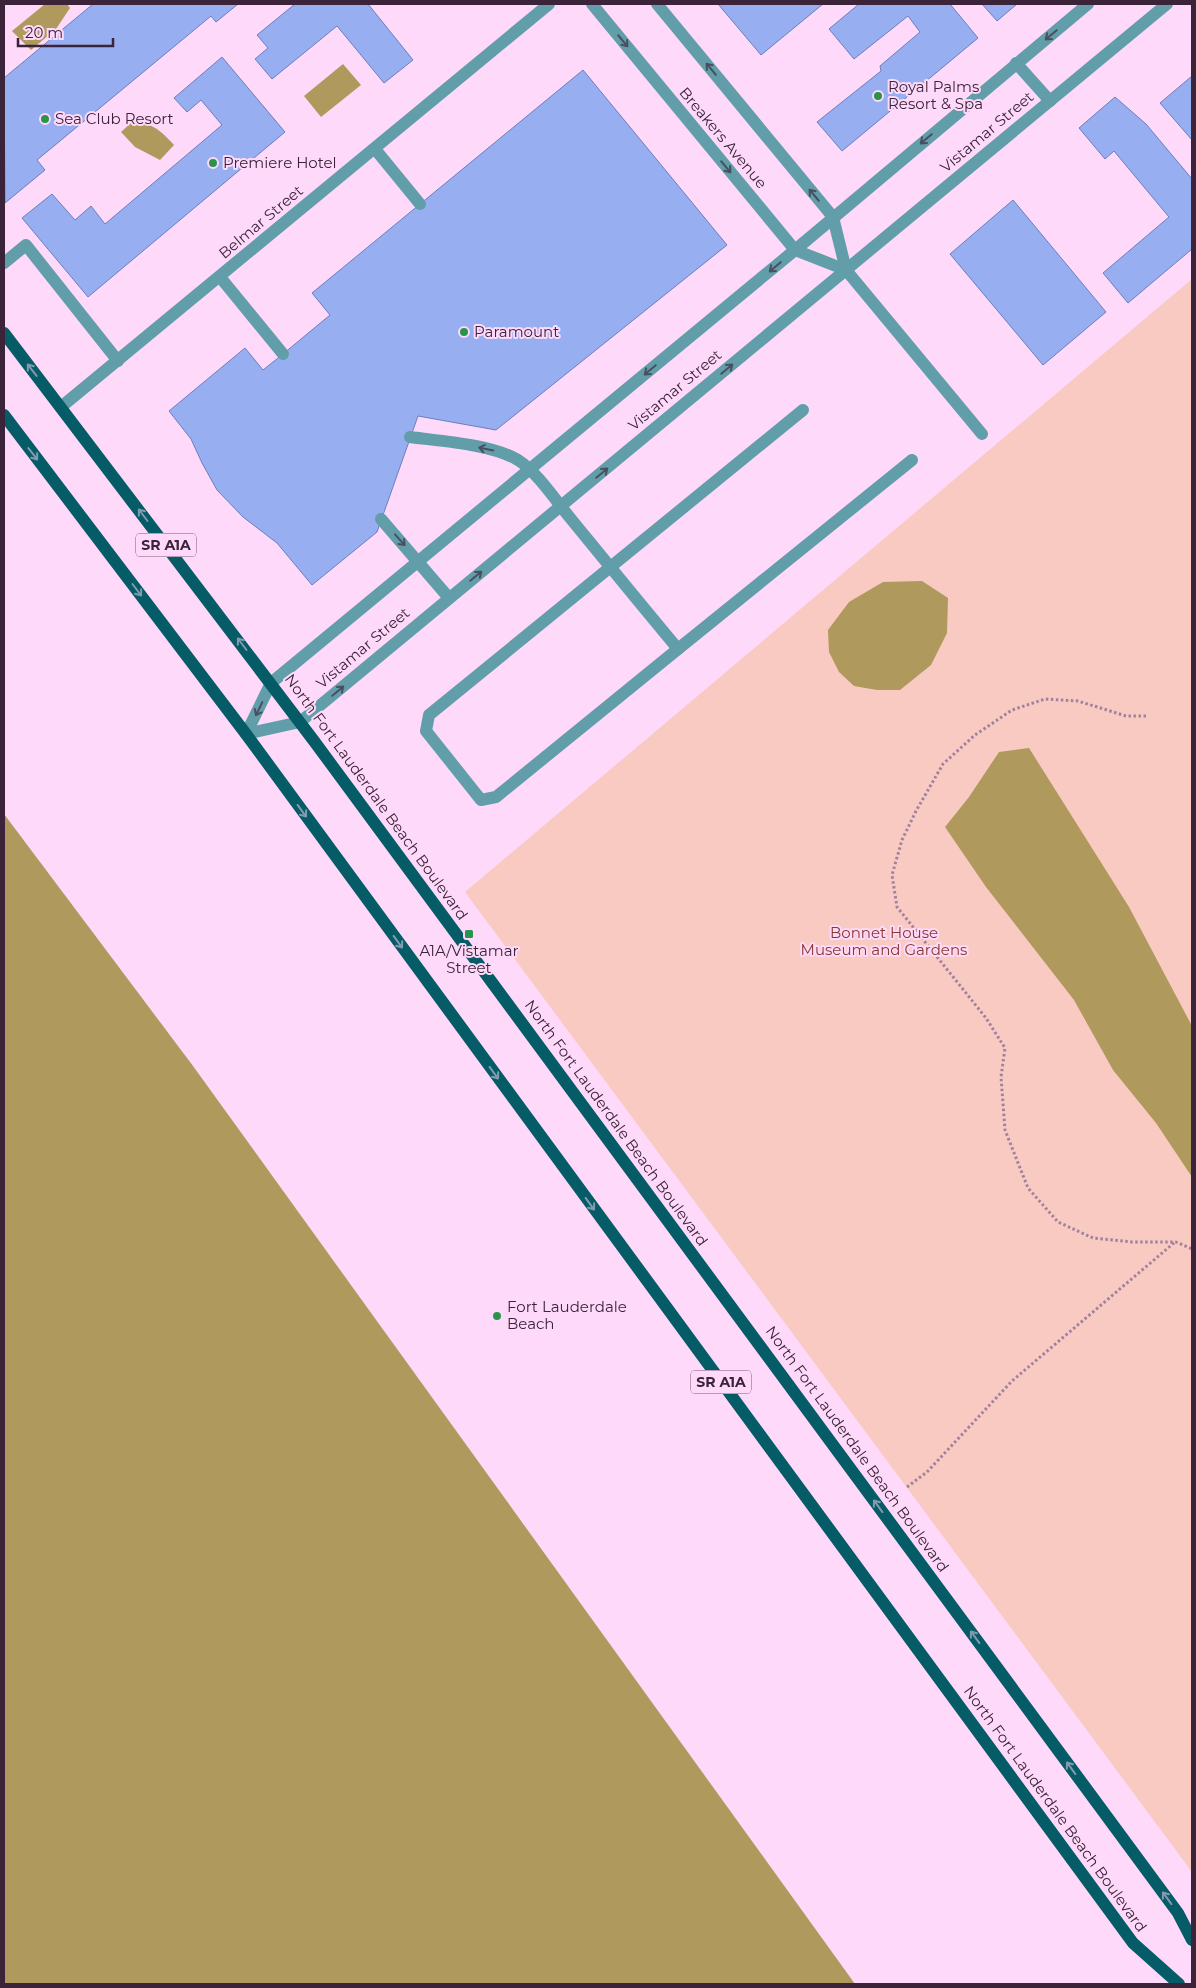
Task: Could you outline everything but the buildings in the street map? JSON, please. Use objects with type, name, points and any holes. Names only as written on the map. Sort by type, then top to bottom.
[{"type":"main road","name":"North Fort Lauderdale Beach Boulevard","points":[[4,333],[300,722],[1178,1913],[1192,1940]]},
{"type":"main road","name":"North Fort Lauderdale Beach Boulevard","points":[[4,415],[246,734],[1133,1943],[1179,1984]]},
{"type":"street","name":"Belmar Street","points":[[61,407],[549,4]]},
{"type":"street","name":"Breakers Avenue","points":[[592,4],[795,250],[846,270]]},
{"type":"street","name":"Breakers Avenue","points":[[657,4],[833,217],[846,270],[982,434]]},
{"type":"street","name":"Vistamar Street","points":[[246,734],[271,683],[795,250],[1088,4]]},
{"type":"street","name":"Vistamar Street","points":[[246,734],[300,722],[1167,4]]},
{"type":"street","points":[[1016,63],[1050,101]]},
{"type":"street","points":[[375,149],[420,204]]},
{"type":"street","points":[[4,263],[26,245],[118,360]]},
{"type":"street","points":[[220,277],[283,354]]},
{"type":"street","points":[[803,410],[429,714],[426,731],[481,800],[496,797],[912,460]]},
{"type":"street","points":[[410,436],[491,449],[517,460],[530,470],[678,649]]},
{"type":"street","points":[[381,519],[449,598]]},
{"type":"path","points":[[1146,716],[1126,716],[1078,701],[1045,699],[1012,710],[975,735],[943,764],[902,840],[892,875],[897,907],[986,1018],[1005,1048],[1001,1077],[1005,1130],[1028,1188],[1058,1222],[1093,1238],[1132,1242],[1176,1242],[1192,1249]]},
{"type":"path","points":[[907,1487],[927,1472],[1012,1381],[1176,1242]]},
{"type":"green space","name":"Bonnet House Museum and Gardens","points":[[1192,279],[1192,1872],[465,892]]},
{"type":"shaded area","points":[[45,4],[67,4],[70,8],[56,29],[31,50],[12,31]]},
{"type":"shaded area","points":[[343,64],[361,85],[321,117],[304,96]]},
{"type":"shaded area","points":[[132,122],[156,128],[174,145],[160,160],[135,147],[121,132]]},
{"type":"shaded area","points":[[922,581],[948,598],[947,633],[931,665],[900,690],[877,690],[854,686],[839,672],[829,652],[828,630],[849,602],[883,582]]},
{"type":"shaded area","points":[[1029,748],[1129,907],[1192,1026],[1192,1177],[1156,1123],[1113,1070],[1074,1000],[986,887],[945,827],[969,797],[999,752]]},
{"type":"shaded area","points":[[4,814],[193,1066],[855,1984],[4,1984]]},
{"type":"place","name":"Royal Palms Resort & Spa","points":[[878,96]]},
{"type":"place","name":"Sea Club Resort","points":[[45,119]]},
{"type":"place","name":"Premiere Hotel","points":[[213,163]]},
{"type":"place","name":"Paramount","points":[[464,332]]},
{"type":"place","name":"A1A/Vistamar Street","points":[[469,934]]},
{"type":"place","name":"Fort Lauderdale Beach","points":[[497,1316]]}]
